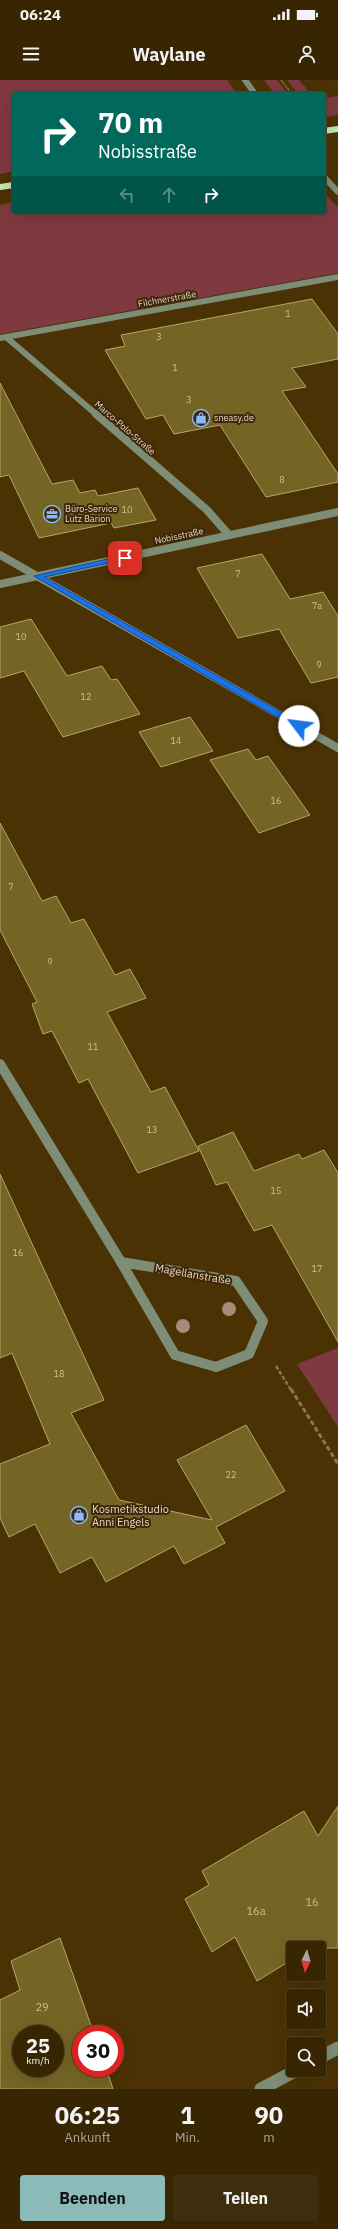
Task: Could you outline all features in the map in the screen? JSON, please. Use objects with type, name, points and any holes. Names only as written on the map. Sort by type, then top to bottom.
[{"type":"main road","points":[[326,131],[338,129]]},
{"type":"main road","points":[[0,187],[12,185]]},
{"type":"street","points":[[245,80],[254,92]]},
{"type":"street","points":[[326,179],[338,192]]},
{"type":"street","name":"Filchnerstraße","points":[[3,337],[338,277]]},
{"type":"street","name":"Marco-Polo-Straße","points":[[3,337],[207,510],[229,535]]},
{"type":"street","name":"Nobisstraße","points":[[0,584],[338,512]]},
{"type":"street","points":[[0,554],[338,748]]},
{"type":"street","name":"Magellanstraße","points":[[0,1064],[121,1262],[175,1356],[216,1367],[249,1354],[264,1321],[236,1281],[121,1262]]},
{"type":"street","points":[[326,2054],[338,2048]]},
{"type":"street","points":[[261,2089],[286,2076]]},
{"type":"path","points":[[281,80],[290,92]]},
{"type":"path","points":[[254,1342],[281,1371],[338,1464]]},
{"type":"shaded area","points":[[0,80],[227,80],[236,92],[12,92],[12,171],[0,174]]},
{"type":"shaded area","points":[[264,80],[277,80],[286,92],[273,92]]},
{"type":"shaded area","points":[[287,80],[299,80],[309,92],[296,92]]},
{"type":"shaded area","points":[[338,96],[338,115],[326,117],[326,98]]},
{"type":"shaded area","points":[[326,195],[338,207],[338,273],[0,334],[0,205],[12,202],[12,214],[326,214]]},
{"type":"shaded area","points":[[338,1348],[338,1427],[297,1364]]},
{"type":"building","points":[[312,299],[338,334],[338,359],[292,368],[306,387],[282,391],[338,474],[338,482],[266,497],[220,425],[174,434],[163,415],[146,419],[105,350],[125,346],[121,335]]},
{"type":"building","points":[[0,383],[52,484],[73,480],[80,493],[95,490],[98,496],[138,488],[156,520],[114,528],[111,523],[39,538],[9,475],[0,477]]},
{"type":"building","points":[[262,554],[290,599],[323,592],[338,616],[338,677],[311,683],[279,629],[238,638],[197,568]]},
{"type":"building","points":[[31,619],[67,676],[102,666],[111,680],[117,679],[140,714],[63,737],[24,671],[0,678],[0,627]]},
{"type":"building","points":[[190,717],[213,751],[161,767],[139,732]]},
{"type":"building","points":[[248,749],[256,760],[268,756],[310,815],[259,833],[210,760]]},
{"type":"building","points":[[0,823],[42,901],[56,896],[71,923],[84,919],[115,975],[130,969],[146,998],[107,1012],[151,1092],[165,1087],[199,1151],[138,1173],[88,1079],[79,1083],[52,1031],[43,1034],[32,1004],[37,1002],[0,930]]},
{"type":"building","points":[[233,1132],[254,1171],[299,1154],[302,1159],[324,1150],[338,1173],[338,1342],[272,1225],[254,1231],[227,1182],[216,1185],[198,1146]]},
{"type":"building","points":[[0,1174],[104,1400],[71,1413],[119,1500],[212,1520],[177,1460],[246,1425],[285,1491],[216,1527],[225,1543],[184,1564],[174,1546],[106,1582],[92,1557],[60,1573],[35,1524],[9,1537],[0,1518],[0,1464],[50,1444],[12,1353],[0,1358]]},
{"type":"building","points":[[338,1806],[338,1948],[326,1948],[326,1941],[286,1941],[286,1963],[257,1981],[235,1937],[212,1952],[185,1899],[209,1885],[202,1871],[304,1811],[318,1836]]},
{"type":"building","points":[[60,1938],[91,2025],[72,2025],[72,2077],[109,2077],[113,2089],[0,2089],[0,2000],[20,1990],[11,1961]]},
{"type":"place","name":"sneasy.de","points":[[201,418]]},
{"type":"place","name":"Büro-Service Lutz Barion","points":[[52,514]]},
{"type":"place","name":"Kosmetikstudio Anni Engels","points":[[79,1515]]},
{"type":"route","points":[[125,558],[37,576],[299,726]]}]
